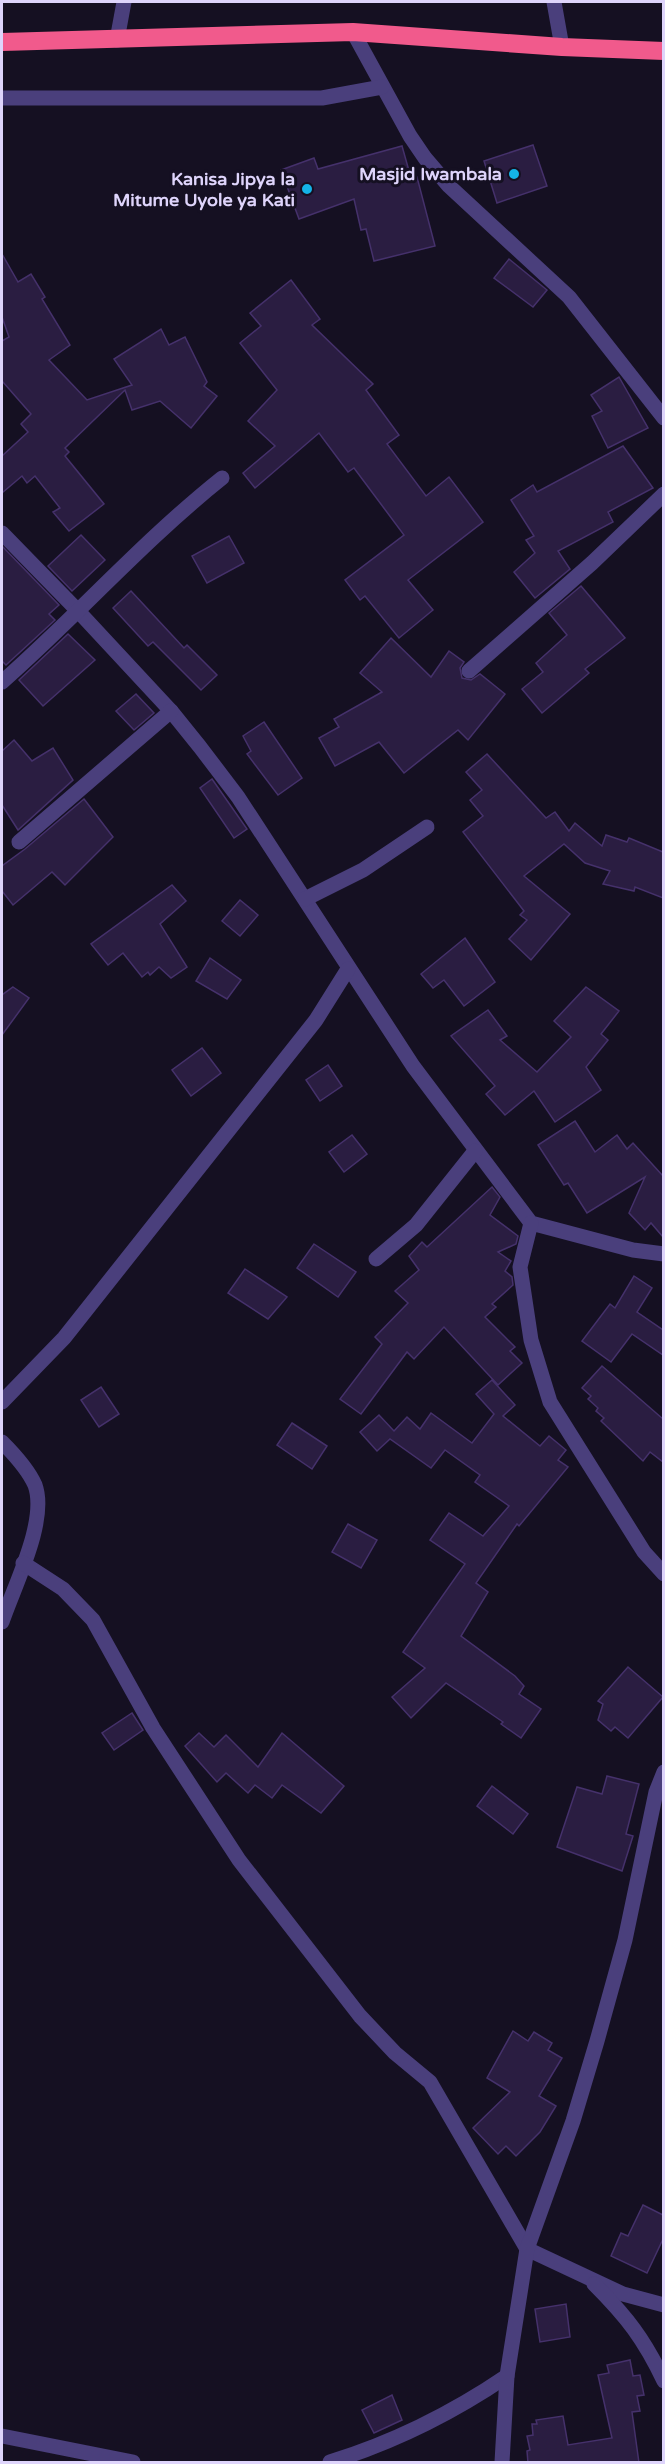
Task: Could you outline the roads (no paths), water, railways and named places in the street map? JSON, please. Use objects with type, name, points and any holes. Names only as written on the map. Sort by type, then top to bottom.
[{"type":"highway","points":[[2,42],[353,32],[562,47],[663,51]]},
{"type":"street","points":[[117,40],[124,2]]},
{"type":"street","points":[[555,2],[562,47]]},
{"type":"street","points":[[353,32],[410,136],[449,186],[569,297],[663,418]]},
{"type":"street","points":[[2,98],[322,98],[382,87]]},
{"type":"street","points":[[2,682],[79,612],[178,513],[222,478]]},
{"type":"street","points":[[469,671],[592,563],[663,494]]},
{"type":"street","points":[[2,533],[171,711],[238,797],[413,1066],[531,1223],[633,1250],[663,1254]]},
{"type":"street","points":[[19,842],[171,711]]},
{"type":"street","points":[[305,899],[363,870],[427,827]]},
{"type":"street","points":[[2,1402],[64,1338],[303,1036],[348,969]]},
{"type":"street","points":[[376,1259],[416,1225],[475,1151]]},
{"type":"street","points":[[531,1223],[520,1267],[531,1340],[550,1402],[644,1552],[663,1574]]},
{"type":"street","points":[[2,1442],[28,1473],[38,1497],[35,1527],[2,1622]]},
{"type":"street","points":[[22,1563],[63,1590],[93,1620],[153,1728],[239,1860],[360,2016],[395,2053],[430,2082],[527,2249],[623,2294],[663,2305]]},
{"type":"street","points":[[502,2463],[507,2376],[527,2249],[573,2121],[597,2041],[625,1940],[656,1792],[663,1772]]},
{"type":"street","points":[[587,2277],[621,2311],[646,2343],[663,2381]]},
{"type":"street","points":[[330,2463],[401,2438],[507,2376]]},
{"type":"street","points":[[2,2436],[133,2463]]},
{"type":"place","name":"Masjid Iwambala","points":[[514,174]]},
{"type":"place","name":"Kanisa Jipya la Mitume Uyole ya Kati","points":[[307,189]]}]
